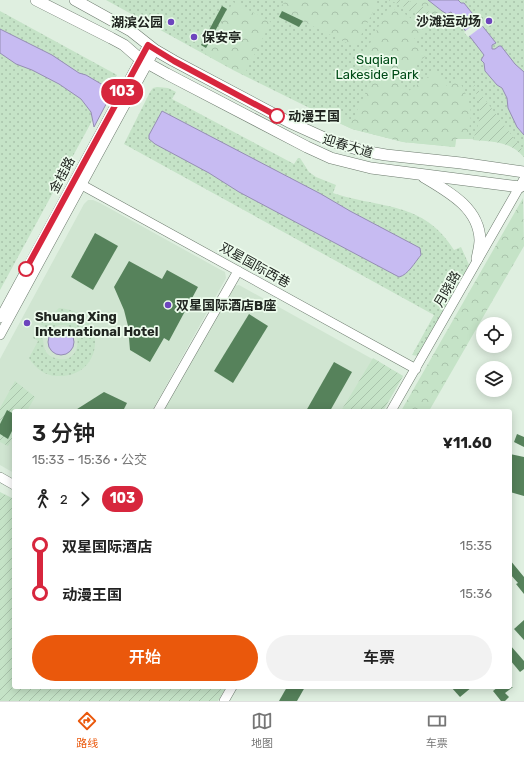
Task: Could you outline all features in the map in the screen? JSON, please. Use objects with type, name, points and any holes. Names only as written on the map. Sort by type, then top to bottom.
[{"type":"main road","name":"迎春大道","points":[[36,0],[124,45],[144,61],[306,147],[332,158],[371,168],[420,175],[522,183]]},
{"type":"main road","name":"迎春大道","points":[[75,0],[131,31],[152,48],[289,122],[331,141],[364,151],[386,155],[461,163],[524,172]]},
{"type":"main road","points":[[420,175],[456,196],[473,216],[479,230],[480,241],[478,259]]},
{"type":"street","name":"金桂路","points":[[0,318],[152,48]]},
{"type":"street","name":"金桂路","points":[[0,335],[82,184],[144,61]]},
{"type":"street","name":"月晓路","points":[[393,409],[522,183]]},
{"type":"street","name":"双星国际西巷","points":[[82,184],[416,369]]},
{"type":"street","points":[[159,409],[238,270]]},
{"type":"street","points":[[0,477],[12,484]]},
{"type":"street","points":[[224,701],[231,689]]},
{"type":"shaded area","points":[[428,0],[458,0],[461,3],[464,3],[496,43],[492,45],[492,49],[501,46],[515,64],[524,72],[524,135],[517,127],[508,108],[507,98],[502,88],[497,85],[485,71],[484,63],[481,60],[484,55],[451,12],[447,14]]},
{"type":"shaded area","points":[[0,29],[52,55],[79,73],[86,75],[113,91],[94,127],[91,112],[81,99],[59,84],[32,70],[16,64],[0,53]]},
{"type":"shaded area","points":[[162,111],[321,194],[420,248],[421,255],[408,271],[399,277],[239,192],[209,173],[155,144],[149,139],[149,135]]},
{"type":"shaded area","points":[[88,200],[93,200],[100,203],[225,272],[226,278],[153,409],[12,409],[12,472],[0,465],[0,359],[84,204]]},
{"type":"shaded area","points":[[239,285],[403,376],[384,409],[164,409],[234,286]]},
{"type":"shaded area","points":[[61,329],[70,333],[74,342],[70,351],[61,355],[52,351],[48,342],[52,333]]},
{"type":"green space","name":"Suqian Lakeside Park","points":[[106,0],[524,0],[524,157],[518,150],[503,143],[456,138],[455,147],[403,142],[352,129],[233,70]]},
{"type":"green space","points":[[287,0],[370,0],[377,4],[355,47],[278,9]]},
{"type":"green space","points":[[388,0],[405,1],[421,5],[429,12],[429,17],[437,26],[433,29],[413,12]]},
{"type":"green space","points":[[408,0],[428,0],[447,14],[440,20],[442,23],[437,26],[414,2]]},
{"type":"green space","points":[[233,2],[271,22],[244,75],[205,54]]},
{"type":"green space","points":[[388,8],[404,13],[424,31],[414,39],[426,56],[397,77],[407,92],[436,71],[447,86],[458,78],[463,87],[469,102],[471,121],[467,139],[456,139],[455,147],[403,142],[352,129],[332,120],[335,113],[352,121],[379,65],[363,57]]},
{"type":"green space","points":[[0,11],[117,75],[0,290]]},
{"type":"green space","points":[[472,82],[524,152],[524,157],[513,148],[501,143],[473,140],[480,117],[480,111],[478,98]]},
{"type":"green space","points":[[153,88],[168,88],[176,92],[172,99],[294,164],[298,158],[300,158],[309,172],[316,177],[336,185],[333,193],[400,209],[415,215],[429,223],[442,234],[454,250],[461,247],[470,267],[418,356],[412,355],[434,315],[124,144],[150,92]]},
{"type":"green space","points":[[523,198],[524,246],[483,317],[476,317],[476,329],[430,409],[402,409]]},
{"type":"green space","points":[[59,308],[76,312],[87,321],[94,332],[95,345],[92,357],[84,367],[73,374],[53,376],[41,371],[29,358],[38,341],[33,338],[34,335],[43,339],[47,353],[52,357],[65,359],[73,355],[77,348],[78,340],[75,332],[70,327],[61,325],[49,329],[40,324],[42,321],[49,324]]},
{"type":"green space","points":[[373,358],[403,376],[384,409],[342,409]]},
{"type":"green space","points":[[15,381],[35,397],[28,409],[12,409],[12,439],[8,446],[0,442],[0,408]]},
{"type":"green space","points":[[0,492],[12,498],[12,689],[225,689],[218,701],[0,701]]},
{"type":"pier","points":[[480,20],[484,25],[468,37],[464,32]]},
{"type":"building","points":[[222,6],[227,9],[206,48],[201,45]]},
{"type":"building","points":[[282,11],[303,21],[299,27],[279,17]]},
{"type":"building","points":[[95,233],[118,246],[93,290],[71,277]]},
{"type":"building","points":[[129,261],[162,279],[167,270],[198,287],[169,341],[164,338],[150,362],[130,350],[128,326],[124,310],[114,287]]},
{"type":"building","points":[[249,314],[268,326],[233,383],[214,371]]},
{"type":"building","points":[[334,362],[352,372],[331,409],[307,409]]},
{"type":"building","points":[[104,392],[127,403],[124,409],[77,409]]},
{"type":"building","points":[[7,410],[12,413],[12,431],[8,439],[0,434],[0,424]]},
{"type":"building","points":[[517,434],[524,437],[524,447],[514,442]]},
{"type":"building","points":[[512,454],[524,457],[524,496],[512,493]]},
{"type":"building","points":[[512,562],[524,577],[524,594],[516,584],[518,583],[512,576]]},
{"type":"building","points":[[524,620],[524,640],[514,629]]},
{"type":"building","points":[[512,647],[524,661],[524,669],[520,672],[512,662]]},
{"type":"building","points":[[286,689],[304,689],[297,701],[279,701]]},
{"type":"building","points":[[453,689],[470,689],[460,697]]},
{"type":"building","points":[[496,689],[510,689],[505,693],[509,697],[505,701],[501,701],[493,691]]},
{"type":"bus line","name":"103","points":[[26,269],[148,45],[174,61],[277,116]]},
{"type":"place","name":"沙滩运动场","points":[[489,21]]},
{"type":"place","name":"湖滨公园","points":[[171,22]]},
{"type":"place","name":"保安亭","points":[[194,37]]},
{"type":"place","name":"动漫王国","points":[[277,116]]},
{"type":"place","name":"双星国际酒店B座","points":[[168,305]]},
{"type":"place","name":"Shuang Xing International Hotel","points":[[27,323]]}]
